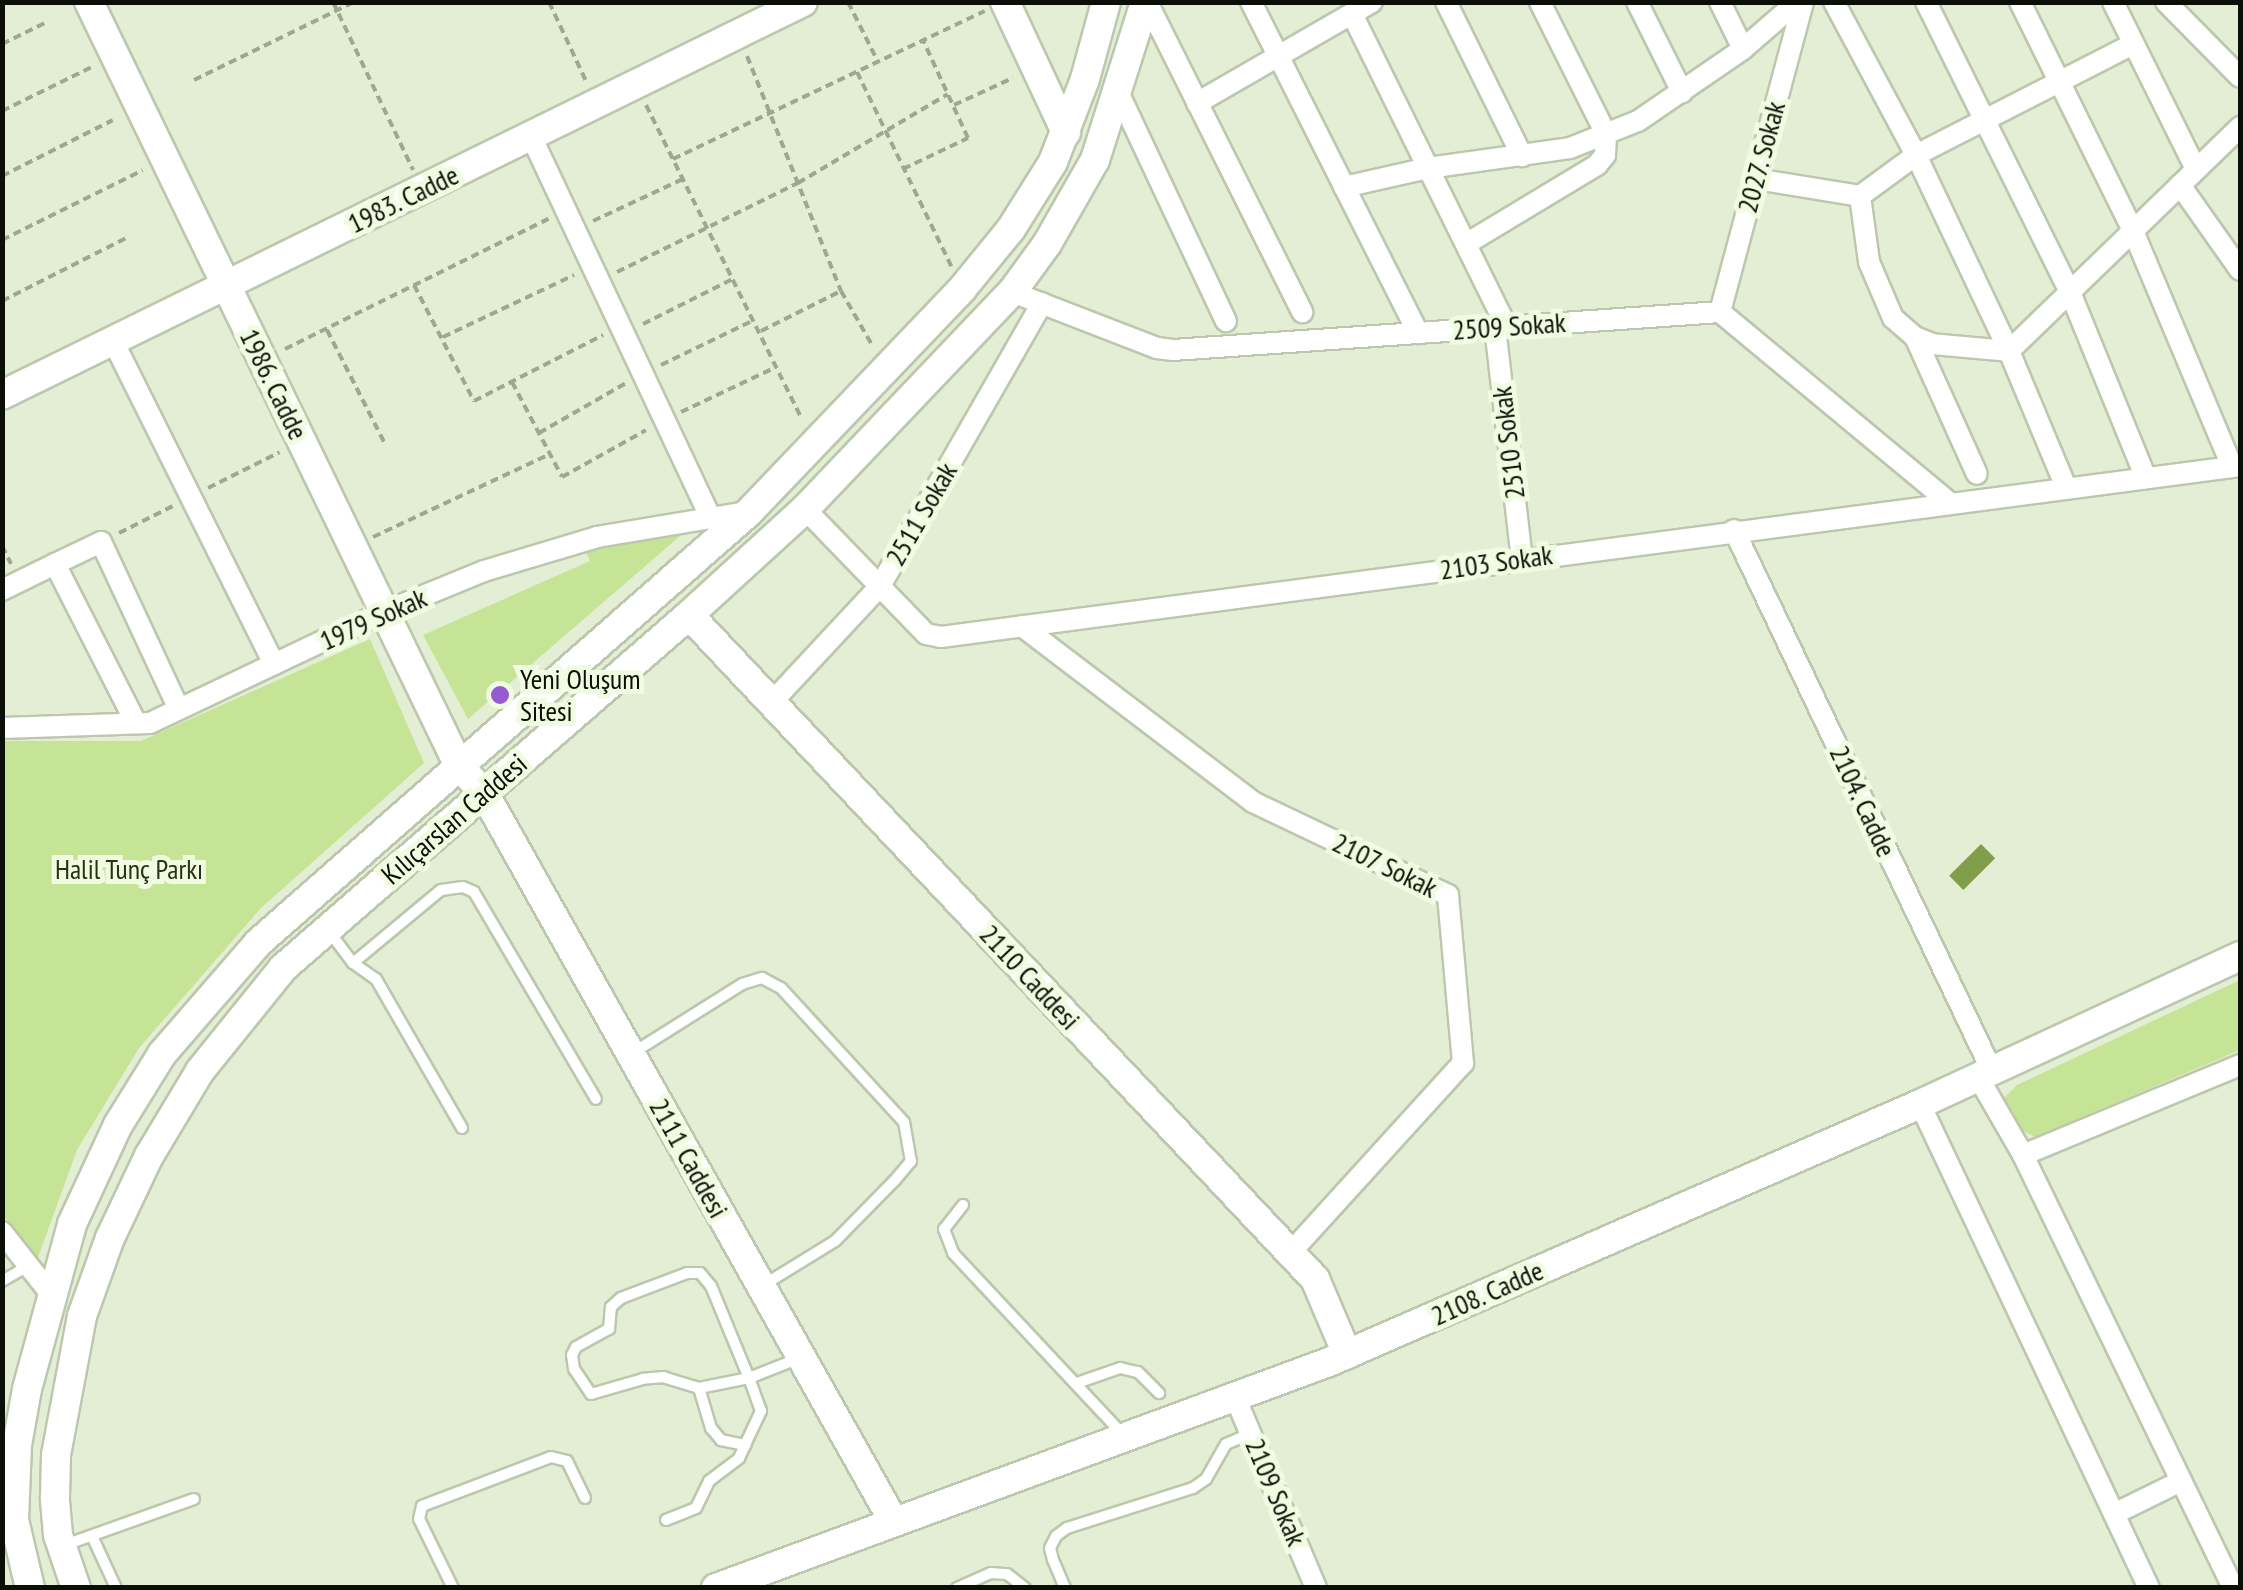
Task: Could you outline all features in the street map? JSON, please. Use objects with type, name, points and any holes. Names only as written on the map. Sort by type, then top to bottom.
[{"type":"street","name":"1986. Cadde","points":[[89,2],[459,766],[484,794]]},
{"type":"street","name":"1983. Cadde","points":[[2,396],[803,2]]},
{"type":"street","name":"Kılıçarslan Caddesi","points":[[30,1588],[14,1520],[9,1461],[50,1294],[72,1224],[118,1125],[162,1054],[259,942],[749,512],[962,289],[1035,195],[1066,132],[1106,2]]},
{"type":"street","name":"Kılıçarslan Caddesi","points":[[76,1588],[61,1546],[55,1498],[63,1409],[82,1316],[110,1238],[149,1156],[200,1070],[283,968],[689,616],[804,508],[1012,292],[1072,203],[1094,160],[1119,94],[1146,2]]},
{"type":"street","points":[[1146,2],[1302,312]]},
{"type":"street","points":[[1252,2],[1418,333]]},
{"type":"street","points":[[1197,103],[1372,2]]},
{"type":"street","points":[[1446,2],[1522,156]]},
{"type":"street","points":[[1466,244],[1597,165],[1605,156],[1606,134],[1540,2]]},
{"type":"street","points":[[1637,2],[1682,92]]},
{"type":"street","points":[[1720,2],[1742,49]]},
{"type":"street","points":[[1344,187],[1428,168],[1570,148],[1606,134],[1638,121],[1682,92],[1800,2]]},
{"type":"street","name":"2027. Sokak","points":[[1720,312],[1800,2]]},
{"type":"street","points":[[1834,2],[1916,155],[2008,351],[2066,487]]},
{"type":"street","points":[[1926,2],[2070,292],[2146,478]]},
{"type":"street","points":[[2020,2],[2133,230],[2236,467]]},
{"type":"street","points":[[2113,2],[2196,170]]},
{"type":"street","points":[[2166,2],[2240,77]]},
{"type":"street","points":[[996,6],[1036,67],[1066,132]]},
{"type":"street","name":"2510 Sokak","points":[[1352,14],[1466,244],[1501,327],[1522,559]]},
{"type":"street","points":[[1756,179],[1860,196],[1916,155],[2134,44]]},
{"type":"street","points":[[1119,94],[1226,321]]},
{"type":"street","points":[[1860,196],[1869,262],[1893,318],[1915,337],[1932,344],[2008,351],[2240,127]]},
{"type":"street","points":[[531,136],[711,518]]},
{"type":"street","points":[[2180,186],[2240,270]]},
{"type":"street","name":"2509 Sokak","points":[[1012,292],[1165,350],[1720,312]]},
{"type":"street","name":"2511 Sokak","points":[[771,703],[880,586],[1042,304]]},
{"type":"street","points":[[1720,312],[1950,502]]},
{"type":"street","points":[[1915,337],[1977,474]]},
{"type":"street","points":[[113,341],[274,664]]},
{"type":"street","name":"2103 Sokak","points":[[804,508],[933,636],[2236,467]]},
{"type":"street","name":"1979 Sokak","points":[[2,728],[150,723],[384,612],[546,550],[749,512]]},
{"type":"street","name":"2104. Cadde","points":[[1734,530],[1985,1074],[2233,1588]]},
{"type":"street","points":[[2,590],[101,542],[179,709]]},
{"type":"street","points":[[55,564],[136,724]]},
{"type":"street","name":"2110 Caddesi","points":[[689,616],[1319,1284],[1347,1354]]},
{"type":"street","name":"2107 Sokak","points":[[1022,626],[1253,802],[1448,895],[1464,1063],[1290,1253]]},
{"type":"street","name":"2111 Caddesi","points":[[484,794],[894,1522]]},
{"type":"street","name":"2108. Cadde","points":[[716,1588],[1347,1354],[1920,1104],[2240,956]]},
{"type":"street","points":[[2023,1154],[2240,1066]]},
{"type":"street","points":[[1920,1104],[2149,1588]]},
{"type":"street","points":[[2,1232],[50,1294]]},
{"type":"street","name":"2109 Sokak","points":[[1235,1396],[1316,1588]]},
{"type":"street","points":[[2114,1514],[2181,1481]]},
{"type":"lane","points":[[353,963],[441,890],[464,887],[474,892],[596,1100]]},
{"type":"lane","points":[[327,929],[353,963],[376,979],[462,1128]]},
{"type":"lane","points":[[630,1054],[742,984],[762,978],[781,988],[904,1122],[911,1161],[834,1240],[789,1273],[761,1286]]},
{"type":"lane","points":[[962,1204],[944,1229],[953,1253],[1125,1437]]},
{"type":"lane","points":[[2,1281],[29,1266]]},
{"type":"lane","points":[[666,1520],[696,1508],[709,1482],[739,1458],[761,1410],[750,1378],[711,1286],[700,1273],[687,1273],[621,1298],[611,1307],[610,1329],[576,1347],[572,1356],[574,1369],[591,1394],[664,1377],[699,1388],[750,1378],[801,1357]]},
{"type":"lane","points":[[1077,1383],[1120,1368],[1138,1372],[1160,1393]]},
{"type":"lane","points":[[699,1388],[710,1428],[721,1440],[745,1445]]},
{"type":"lane","points":[[1066,1588],[1052,1560],[1050,1548],[1056,1536],[1067,1528],[1193,1488],[1206,1478],[1226,1444],[1251,1434]]},
{"type":"lane","points":[[453,1588],[419,1519],[422,1506],[551,1457],[567,1461],[585,1498]]},
{"type":"lane","points":[[61,1546],[194,1499]]},
{"type":"lane","points":[[92,1536],[116,1588]]},
{"type":"lane","points":[[956,1588],[991,1573],[1007,1574],[1025,1588]]},
{"type":"path","points":[[332,2],[422,189]]},
{"type":"path","points":[[194,80],[354,2]]},
{"type":"path","points":[[549,2],[597,103]]},
{"type":"path","points":[[848,2],[878,62]]},
{"type":"path","points":[[673,160],[996,6]]},
{"type":"path","points":[[2,44],[47,22]]},
{"type":"path","points":[[737,35],[772,112],[841,291],[887,371]]},
{"type":"path","points":[[902,170],[968,138],[923,40]]},
{"type":"path","points":[[2,112],[114,56]]},
{"type":"path","points":[[953,106],[1036,67]]},
{"type":"path","points":[[857,72],[962,289]]},
{"type":"path","points":[[636,84],[816,446]]},
{"type":"path","points":[[442,338],[707,228],[798,182],[948,94]]},
{"type":"path","points":[[2,176],[113,120]]},
{"type":"path","points":[[2,240],[165,159]]},
{"type":"path","points":[[262,360],[414,285],[570,220],[683,179]]},
{"type":"path","points":[[2,301],[128,237]]},
{"type":"path","points":[[414,285],[474,401],[733,279]]},
{"type":"path","points":[[759,332],[841,291]]},
{"type":"path","points":[[326,329],[384,442]]},
{"type":"path","points":[[512,382],[562,477],[665,420],[776,367]]},
{"type":"path","points":[[353,546],[550,454]]},
{"type":"green space","points":[[687,530],[468,719],[423,635],[590,561],[585,550]]},
{"type":"green space","name":"Halil Tunç Parkı","points":[[370,639],[424,763],[261,908],[139,1048],[77,1150],[37,1260],[3,1215],[3,741],[141,741]]},
{"type":"green space","points":[[2240,980],[2240,1050],[2035,1137],[2014,1126],[2003,1099],[2017,1085]]},
{"type":"shaded area","points":[[1981,844],[1995,858],[1963,890],[1949,876]]},
{"type":"place","name":"Yeni Oluşum Sitesi","points":[[500,695]]}]
